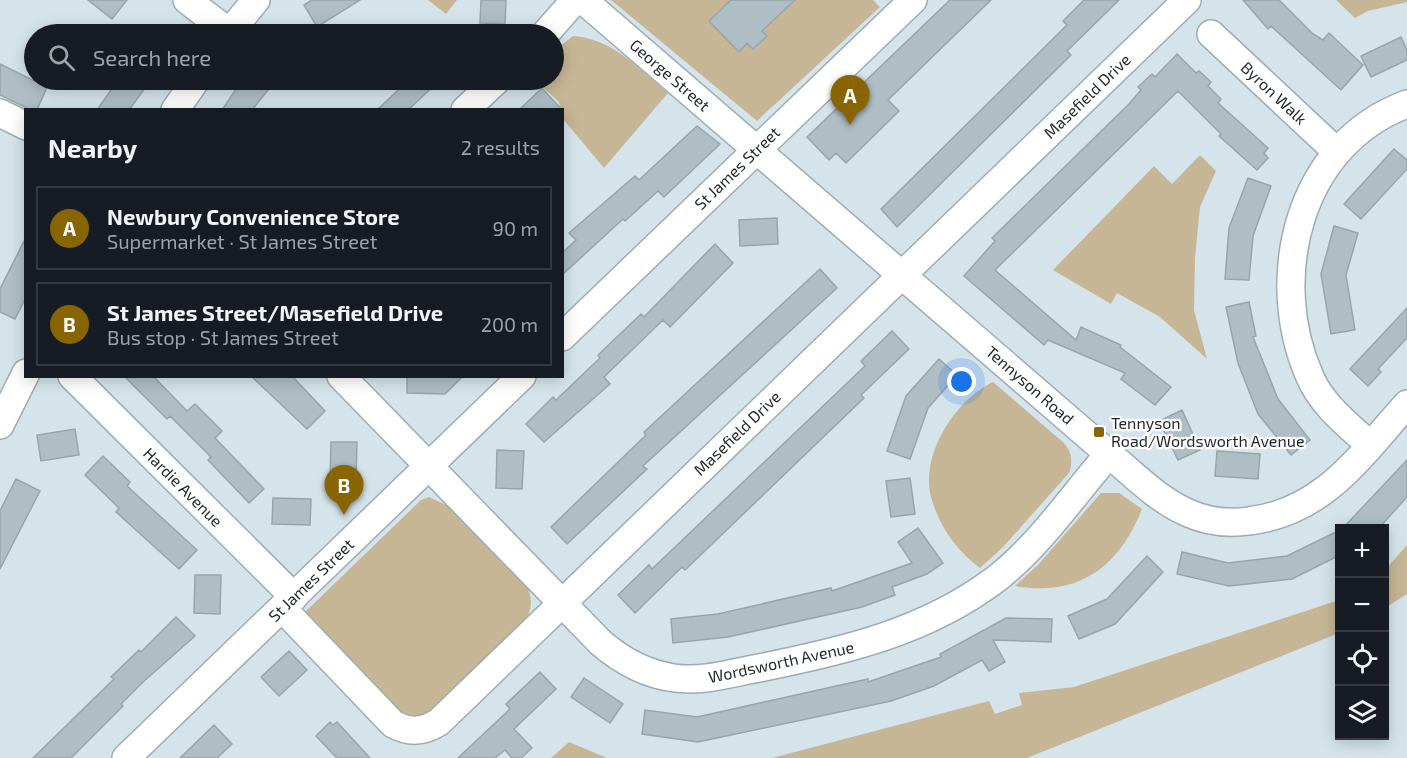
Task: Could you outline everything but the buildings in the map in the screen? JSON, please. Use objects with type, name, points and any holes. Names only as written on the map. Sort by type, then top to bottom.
[{"type":"street","points":[[188,0],[217,24]]},
{"type":"street","points":[[237,24],[256,0]]},
{"type":"street","points":[[554,24],[575,0]]},
{"type":"street","name":"George Street","points":[[583,0],[756,150]]},
{"type":"street","name":"St James Street","points":[[564,335],[913,0]]},
{"type":"street","name":"Masefield Drive","points":[[288,602],[384,717],[393,724],[410,731],[430,728],[439,722],[1187,0]]},
{"type":"street","name":"Byron Walk","points":[[1211,34],[1337,152]]},
{"type":"street","points":[[176,108],[189,90]]},
{"type":"street","points":[[467,108],[486,90]]},
{"type":"street","points":[[1370,445],[1334,412],[1311,379],[1297,341],[1291,308],[1290,266],[1297,228],[1312,191],[1337,152],[1364,128],[1407,104]]},
{"type":"street","points":[[0,113],[24,125]]},
{"type":"street","name":"Tennyson Road","points":[[756,150],[903,274],[1109,454],[1161,496],[1186,512],[1218,521],[1239,522],[1284,515],[1303,507],[1339,479],[1407,404]]},
{"type":"street","points":[[0,425],[24,377]]},
{"type":"street","name":"Hardie Avenue","points":[[74,378],[288,602]]},
{"type":"street","name":"Wordsworth Avenue","points":[[343,378],[560,603],[620,658],[655,674],[674,678],[713,678],[863,644],[897,634],[940,615],[994,580],[1029,548],[1109,454]]},
{"type":"street","name":"St James Street","points":[[126,758],[520,378]]},
{"type":"shaded area","points":[[428,0],[457,0],[446,14]]},
{"type":"shaded area","points":[[611,0],[731,0],[709,21],[739,51],[747,43],[753,48],[762,31],[795,0],[873,0],[880,7],[757,121]]},
{"type":"shaded area","points":[[1336,0],[1407,0],[1407,2],[1368,11],[1355,18]]},
{"type":"shaded area","points":[[573,36],[600,42],[624,56],[668,93],[604,168],[564,120],[564,108],[560,108],[559,102],[546,90],[564,90],[564,43]]},
{"type":"shaded area","points":[[1200,155],[1216,171],[1200,207],[1195,258],[1194,310],[1207,359],[1160,317],[1117,293],[1111,304],[1053,270],[1154,166],[1172,184]]},
{"type":"shaded area","points":[[993,382],[1067,446],[1071,465],[1069,473],[1003,547],[980,568],[963,553],[944,527],[934,508],[929,480],[936,446],[944,430],[966,401]]},
{"type":"shaded area","points":[[1101,493],[1119,493],[1142,509],[1133,529],[1109,562],[1077,582],[1059,587],[1015,586],[1038,565]]},
{"type":"shaded area","points":[[429,497],[451,507],[526,585],[531,606],[522,626],[429,717],[419,720],[398,715],[303,614],[421,500]]},
{"type":"shaded area","points":[[1407,545],[1407,594],[1389,605],[1389,578],[1389,565]]},
{"type":"shaded area","points":[[1335,601],[1335,635],[1027,758],[772,758],[989,701],[995,714],[1022,705],[1019,693],[1074,687]]},
{"type":"shaded area","points":[[569,742],[607,758],[551,758]]},
{"type":"place","name":"Newbury Convenience Store","points":[[850,125]]},
{"type":"place","name":"Tennyson Road/Wordsworth Avenue","points":[[1099,432]]},
{"type":"place","name":"St James Street/Masefield Drive","points":[[344,515]]}]
